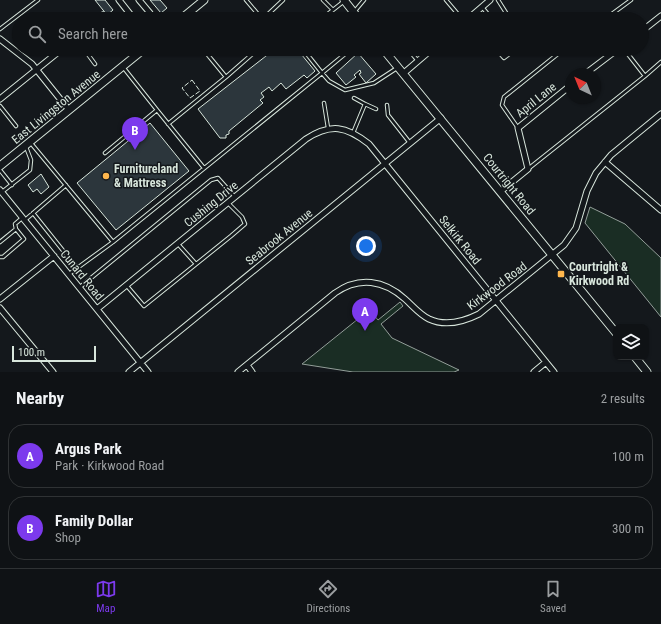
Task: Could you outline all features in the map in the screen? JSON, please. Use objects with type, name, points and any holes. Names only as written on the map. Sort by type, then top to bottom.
[{"type":"street","points":[[118,0],[128,12]]},
{"type":"street","points":[[139,0],[149,12]]},
{"type":"street","points":[[189,12],[204,0]]},
{"type":"street","points":[[344,0],[353,12]]},
{"type":"street","points":[[477,12],[490,0]]},
{"type":"street","points":[[649,25],[661,16]]},
{"type":"street","points":[[0,39],[12,48]]},
{"type":"street","points":[[23,56],[69,110]]},
{"type":"street","points":[[0,99],[53,56]]},
{"type":"street","name":"East Livingston Avenue","points":[[0,166],[135,56]]},
{"type":"street","name":"Courtright Road","points":[[389,56],[613,329]]},
{"type":"street","points":[[404,73],[424,56]]},
{"type":"street","points":[[592,68],[608,56]]},
{"type":"street","name":"April Lane","points":[[528,169],[518,128],[565,90]]},
{"type":"street","name":"Kirkwood Road","points":[[238,372],[335,293],[353,284],[372,282],[386,285],[397,291],[417,311],[428,318],[441,322],[454,323],[467,320],[479,314],[564,245],[573,232],[593,178],[604,162],[661,114]]},
{"type":"street","name":"Seabrook Avenue","points":[[129,372],[441,118]]},
{"type":"street","name":"Cushing Drive","points":[[97,309],[306,139],[317,132],[328,128],[344,129]]},
{"type":"street","name":"Selkirk Road","points":[[344,129],[353,133],[369,144],[554,372]]},
{"type":"street","points":[[604,162],[661,210]]},
{"type":"street","points":[[500,191],[528,169]]},
{"type":"street","name":"Cunard Road","points":[[1,191],[148,372]]},
{"type":"street","points":[[0,299],[54,256]]},
{"type":"street","points":[[0,308],[53,372]]},
{"type":"street","points":[[638,360],[648,372]]},
{"type":"street","points":[[534,372],[546,362]]},
{"type":"street","points":[[247,365],[252,372]]},
{"type":"lane","points":[[22,12],[38,0]]},
{"type":"lane","points":[[246,0],[257,12]]},
{"type":"lane","points":[[270,12],[283,0]]},
{"type":"lane","points":[[323,0],[333,10]]},
{"type":"lane","points":[[330,12],[344,0]]},
{"type":"lane","points":[[353,12],[364,0]]},
{"type":"lane","points":[[446,0],[456,12]]},
{"type":"lane","points":[[498,0],[506,12]]},
{"type":"lane","points":[[615,12],[631,0]]},
{"type":"lane","points":[[482,8],[486,12]]},
{"type":"lane","points":[[0,29],[12,20]]},
{"type":"lane","points":[[89,56],[95,64]]},
{"type":"lane","points":[[209,56],[226,77]]},
{"type":"lane","points":[[168,124],[250,56]]},
{"type":"lane","points":[[309,56],[329,81],[345,90],[374,83],[398,66]]},
{"type":"lane","points":[[69,274],[113,242],[343,56]]},
{"type":"lane","points":[[414,56],[418,61]]},
{"type":"lane","points":[[518,128],[502,104],[504,97],[555,56]]},
{"type":"lane","points":[[629,56],[645,76]]},
{"type":"lane","points":[[528,169],[661,62]]},
{"type":"lane","points":[[122,67],[204,168]]},
{"type":"lane","points":[[354,98],[376,109]]},
{"type":"lane","points":[[324,103],[328,128]]},
{"type":"lane","points":[[353,133],[365,104]]},
{"type":"lane","points":[[387,104],[388,115],[410,144]]},
{"type":"lane","points":[[0,106],[16,126]]},
{"type":"lane","points":[[105,153],[156,110]]},
{"type":"lane","points":[[28,144],[66,185],[113,242]]},
{"type":"lane","points":[[1,191],[28,173],[32,166],[28,144]]},
{"type":"lane","points":[[0,170],[12,185]]},
{"type":"lane","points":[[79,288],[211,180],[218,178],[235,197]]},
{"type":"lane","points":[[0,242],[16,229],[16,224],[33,213],[66,185]]},
{"type":"lane","points":[[126,285],[144,306],[196,265],[245,224],[242,217],[228,203]]},
{"type":"lane","points":[[33,213],[77,268]]},
{"type":"lane","points":[[0,257],[24,239],[16,229]]},
{"type":"lane","points":[[178,243],[196,265]]},
{"type":"green space","points":[[590,207],[625,224],[661,258],[661,317],[585,223]]},
{"type":"green space","points":[[400,302],[403,306],[381,324],[392,338],[459,370],[454,372],[353,372],[302,364],[358,319],[373,314],[378,320]]},
{"type":"building","points":[[95,0],[105,0],[113,10],[111,12],[105,12]]},
{"type":"building","points":[[150,0],[160,0],[167,8],[160,12]]},
{"type":"building","points":[[266,56],[303,56],[315,71],[307,78],[304,75],[286,89],[281,83],[272,91],[269,87],[261,93],[264,97],[260,100],[263,103],[229,131],[226,138],[220,138],[198,109]]},
{"type":"building","points":[[355,56],[361,56],[376,74],[366,83],[359,74],[361,73],[360,70],[354,75],[356,77],[346,85],[336,73]]},
{"type":"building","points":[[150,123],[189,171],[116,230],[77,183]]},
{"type":"building","points":[[41,174],[49,187],[41,194],[37,189],[33,192],[28,185]]},
{"type":"fence","points":[[192,80],[200,91],[190,98],[182,88],[192,80]]},
{"type":"place","name":"Family Dollar","points":[[135,150]]},
{"type":"place","name":"Furnitureland & Mattress","points":[[106,176]]},
{"type":"place","name":"Courtright & Kirkwood Rd","points":[[561,274]]},
{"type":"place","name":"Argus Park","points":[[365,331]]}]
